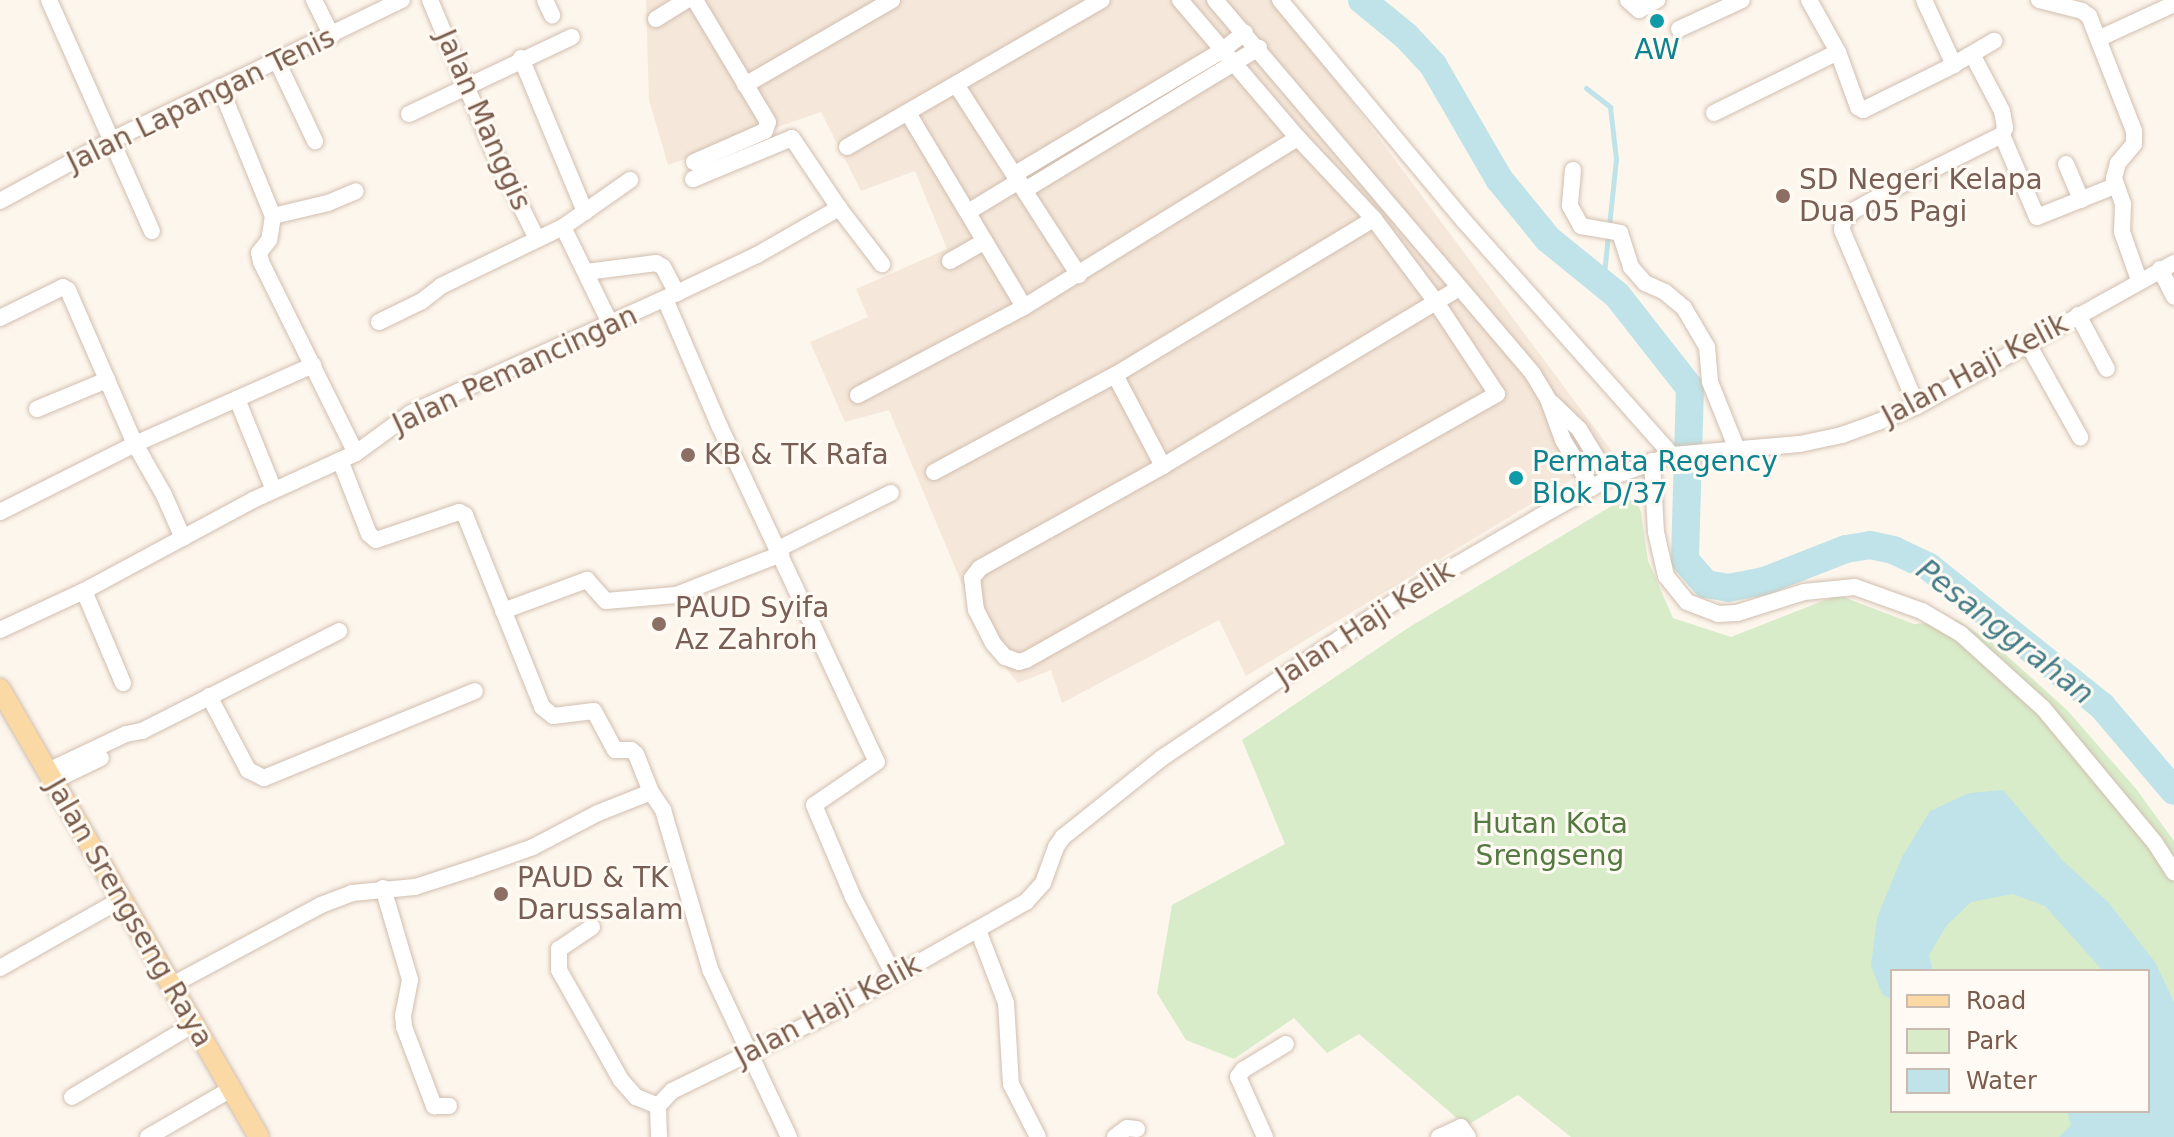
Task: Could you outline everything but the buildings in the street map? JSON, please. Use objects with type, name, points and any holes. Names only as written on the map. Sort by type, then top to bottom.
[{"type":"main road","name":"Jalan Srengseng Raya","points":[[0,689],[259,1137]]},
{"type":"street","points":[[49,0],[152,231]]},
{"type":"street","points":[[314,0],[332,36]]},
{"type":"street","name":"Jalan Lapangan Tenis","points":[[0,201],[112,140],[402,0]]},
{"type":"street","name":"Jalan Manggis","points":[[430,0],[537,239]]},
{"type":"street","points":[[656,19],[687,0]]},
{"type":"street","points":[[695,0],[768,122],[765,131],[694,170],[792,138],[839,208],[882,264]]},
{"type":"street","points":[[745,85],[892,0]]},
{"type":"street","points":[[847,147],[1102,0]]},
{"type":"street","points":[[1180,0],[1298,138],[1374,219],[1436,302],[1494,387],[1494,397],[1026,660],[1019,662],[1005,657],[993,643],[976,610],[972,585],[975,572],[1163,466],[1436,302],[1459,288]]},
{"type":"street","points":[[1215,0],[1259,48],[1533,374],[1548,399],[1563,440],[1592,488]]},
{"type":"street","points":[[1280,0],[1465,222],[1675,454]]},
{"type":"street","points":[[1628,0],[1639,10],[1657,0]]},
{"type":"street","points":[[1679,29],[1742,0]]},
{"type":"street","points":[[1809,0],[1838,52],[1858,107],[1863,110],[1954,65],[1994,41]]},
{"type":"street","points":[[1924,0],[1954,65]]},
{"type":"street","points":[[2039,0],[2086,13],[2100,38],[2135,138],[2118,163],[2115,186],[2123,204],[2122,232],[2139,280]]},
{"type":"street","points":[[2100,38],[2174,4]]},
{"type":"street","points":[[968,212],[1019,182],[1068,143],[1223,50],[1245,32]]},
{"type":"street","points":[[409,114],[521,58],[572,37]]},
{"type":"street","points":[[1019,182],[1077,159],[1259,48]]},
{"type":"street","points":[[1714,113],[1838,52]]},
{"type":"street","points":[[1917,406],[1842,230],[1843,222],[1853,211],[1885,193],[2002,135],[2005,128],[2002,111],[1972,54]]},
{"type":"street","points":[[521,58],[585,212]]},
{"type":"street","points":[[277,61],[315,141]]},
{"type":"street","points":[[957,86],[1079,275]]},
{"type":"street","points":[[220,87],[273,216],[269,240],[259,257],[313,365],[348,457],[369,534],[376,540],[462,512],[547,714],[594,711],[615,750],[631,750],[636,754],[651,792],[663,810],[705,956],[748,1055],[789,1137]]},
{"type":"street","points":[[908,113],[1024,307]]},
{"type":"street","points":[[2002,135],[2035,216],[2115,186]]},
{"type":"street","points":[[858,395],[1079,275],[1298,138]]},
{"type":"street","points":[[1068,143],[1077,159]]},
{"type":"street","points":[[2066,164],[2081,200]]},
{"type":"street","points":[[1573,170],[1570,206],[1581,226],[1620,233],[1631,267],[1645,283],[1665,292],[1684,308],[1707,347],[1710,382],[1730,451]]},
{"type":"street","name":"Jalan Manggis","points":[[379,322],[422,301],[441,286],[563,227],[630,180]]},
{"type":"street","points":[[273,216],[328,203],[356,191]]},
{"type":"street","name":"Jalan Pemancingan","points":[[0,630],[84,591],[274,490],[348,457],[411,413],[611,325],[757,255],[839,208]]},
{"type":"street","points":[[934,472],[1115,375],[1374,219]]},
{"type":"street","points":[[563,227],[611,325]]},
{"type":"street","points":[[950,261],[985,241]]},
{"type":"street","points":[[586,272],[659,263],[719,425],[877,764],[814,805],[853,897],[895,977]]},
{"type":"street","points":[[2167,266],[2174,297]]},
{"type":"street","name":"Jalan Haji Kelik","points":[[658,1106],[672,1091],[748,1055],[895,977],[1026,902],[1043,883],[1056,847],[1063,837],[1186,741],[1400,598],[1609,478],[1675,454],[1800,444],[1842,435],[1917,406],[2167,266]]},
{"type":"street","points":[[0,318],[66,287],[135,444],[164,495],[183,538]]},
{"type":"street","points":[[2078,315],[2107,369]]},
{"type":"street","points":[[2028,344],[2080,437]]},
{"type":"street","points":[[0,512],[135,444],[313,365]]},
{"type":"street","points":[[1115,375],[1163,466]]},
{"type":"street","points":[[37,409],[107,380]]},
{"type":"street","points":[[237,399],[274,490]]},
{"type":"street","points":[[1548,399],[1579,429],[1609,478]]},
{"type":"street","points":[[1652,461],[1656,532],[1666,576],[1677,594],[1687,602],[1718,614],[1737,613],[1813,590],[1855,587],[1922,611],[1961,634],[2043,708],[2155,843],[2174,872]]},
{"type":"street","points":[[503,611],[587,580],[606,601],[676,595],[780,552],[891,493]]},
{"type":"street","points":[[84,591],[123,683]]},
{"type":"street","points":[[50,776],[131,743],[142,731],[339,631]]},
{"type":"street","points":[[209,696],[248,770],[264,778],[475,691]]},
{"type":"street","points":[[172,985],[321,905],[352,893],[415,887],[471,869],[533,847],[598,813],[651,792]]},
{"type":"street","points":[[383,888],[410,980],[403,1015],[404,1027],[434,1106],[449,1106]]},
{"type":"street","points":[[0,968],[122,899]]},
{"type":"street","points":[[592,927],[559,949],[559,970],[621,1080],[636,1097],[658,1106],[659,1137]]},
{"type":"street","points":[[978,930],[1006,1003],[1011,1084],[1038,1137]]},
{"type":"street","points":[[72,1097],[194,1024]]},
{"type":"street","points":[[1265,1137],[1238,1077],[1243,1070],[1286,1044]]},
{"type":"street","points":[[148,1137],[231,1089]]},
{"type":"street","points":[[1115,1137],[1127,1128],[1137,1129]]},
{"type":"street","points":[[1439,1137],[1463,1132]]},
{"type":"shaded area","points":[[646,0],[1276,0],[1614,454],[1246,676],[1219,620],[1062,703],[1051,670],[1018,683],[988,646],[889,410],[845,422],[810,342],[868,317],[856,289],[947,249],[915,171],[861,191],[821,112],[668,165],[649,100]]},
{"type":"green space","name":"Hutan Kota Srengseng","points":[[1625,498],[1637,502],[1641,512],[1648,561],[1673,618],[1731,637],[1838,595],[1914,624],[1957,620],[1994,644],[2067,710],[2137,790],[2174,841],[2174,1137],[1571,1137],[1518,1095],[1466,1126],[1359,1034],[1327,1053],[1294,1018],[1234,1059],[1186,1040],[1157,993],[1172,905],[1285,844],[1242,740],[1411,626]]},
{"type":"water","points":[[2003,790],[2063,861],[2108,902],[2155,962],[2174,1002],[2174,1137],[2059,1137],[2071,1125],[2068,1113],[2150,1113],[2150,969],[2101,969],[2045,906],[2013,894],[1971,902],[1947,925],[1929,955],[1932,969],[1890,969],[1890,999],[1882,994],[1871,966],[1877,918],[1902,857],[1930,811],[1969,793]]},
{"type":"waterway","name":"Pesanggrahan","points":[[1362,0],[1406,36],[1433,65],[1499,179],[1548,239],[1617,295],[1690,388],[1685,560],[1706,584],[1728,588],[1764,581],[1846,549],[1870,545],[1893,550],[1929,567],[2102,706],[2174,791]]},
{"type":"waterway","points":[[1586,88],[1610,107],[1616,159],[1603,283]]},
{"type":"place","name":"AW","points":[[1657,21]]},
{"type":"place","name":"SD Negeri Kelapa Dua 05 Pagi","points":[[1783,196]]},
{"type":"place","name":"KB & TK Rafa","points":[[688,455]]},
{"type":"place","name":"Permata Regency Blok D/37","points":[[1516,478]]},
{"type":"place","name":"PAUD Syifa Az Zahroh","points":[[659,624]]},
{"type":"place","name":"PAUD & TK Darussalam","points":[[501,894]]}]
